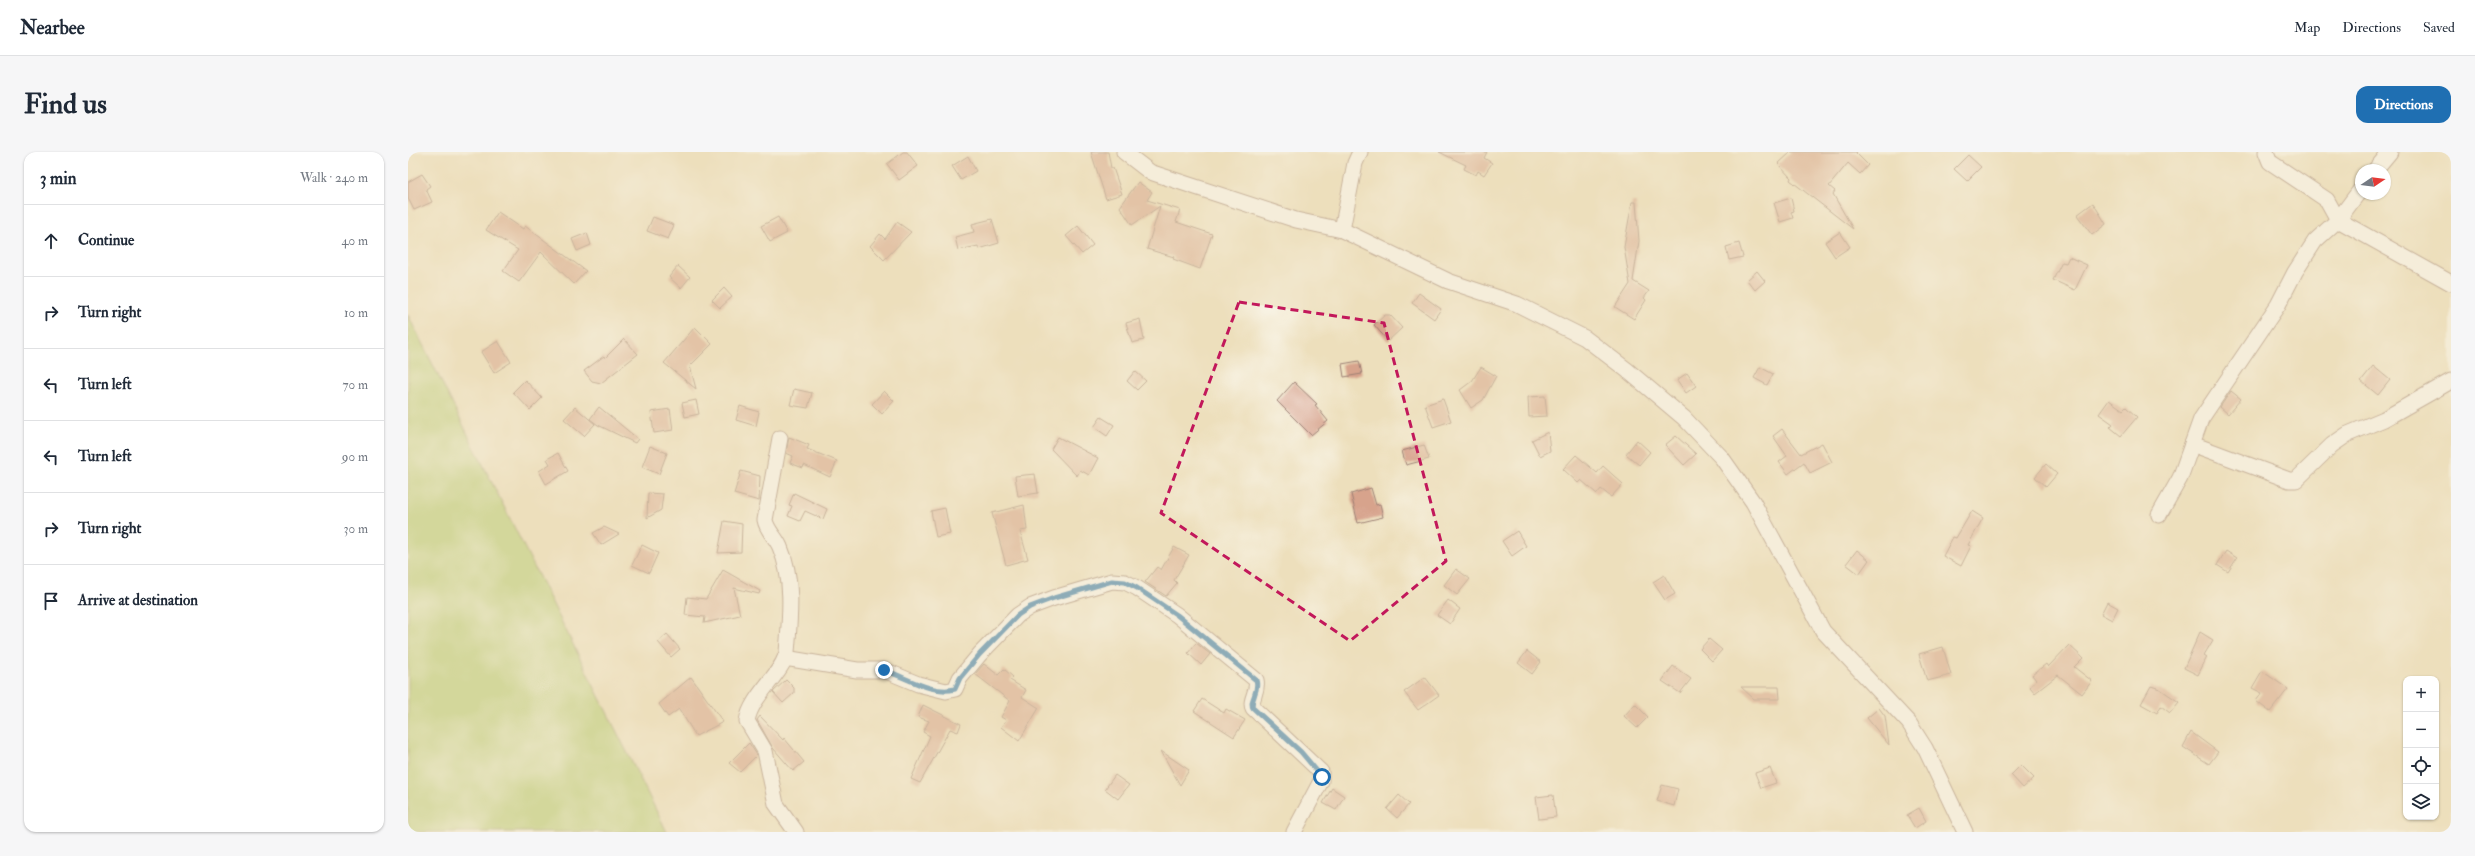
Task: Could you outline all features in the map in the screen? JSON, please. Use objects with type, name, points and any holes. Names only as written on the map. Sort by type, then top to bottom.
[{"type":"street","points":[[1124,152],[1150,172],[1185,185],[1296,220],[1342,230],[1448,281],[1517,304],[1585,338],[1684,418],[1722,458],[1753,502],[1823,631],[1909,723],[1924,748],[1965,832]]},
{"type":"street","points":[[1342,230],[1355,163],[1360,152]]},
{"type":"street","points":[[2266,152],[2270,162],[2327,200],[2338,220],[2451,283]]},
{"type":"street","points":[[2380,164],[2390,152]]},
{"type":"street","points":[[2159,515],[2180,478],[2201,419],[2278,304],[2295,272],[2316,241],[2338,220],[2355,197]]},
{"type":"street","points":[[2192,444],[2289,480],[2296,480],[2332,445],[2348,434],[2384,419],[2451,380]]},
{"type":"street","points":[[780,438],[765,520],[769,532],[780,545],[787,566],[791,609],[785,658],[765,686],[747,721],[765,751],[776,804],[796,832]]},
{"type":"street","points":[[785,658],[857,670],[884,670],[918,684],[946,691],[955,689],[960,678],[980,654],[1018,615],[1030,607],[1093,585],[1112,581],[1125,582],[1177,615],[1256,680],[1258,689],[1252,701],[1253,708],[1321,772],[1321,781],[1294,832]]},
{"type":"highlighted area","points":[[1239,302],[1384,323],[1446,561],[1350,641],[1161,513]]},
{"type":"green space","points":[[408,315],[667,832],[408,832]]},
{"type":"building","points":[[903,152],[907,152],[918,166],[899,180],[887,164]]},
{"type":"building","points":[[1091,152],[1108,152],[1111,168],[1113,168],[1122,194],[1106,199]]},
{"type":"building","points":[[1439,152],[1487,152],[1484,158],[1492,163],[1484,175],[1478,171],[1476,175],[1464,169],[1466,165]]},
{"type":"building","points":[[1791,152],[1857,152],[1856,153],[1868,165],[1860,174],[1848,163],[1829,186],[1835,191],[1833,194],[1853,229],[1790,180],[1791,178],[1778,164]]},
{"type":"building","points":[[1968,155],[1981,167],[1967,181],[1954,169]]},
{"type":"building","points":[[968,156],[976,171],[961,180],[952,166]]},
{"type":"building","points":[[422,174],[430,186],[426,189],[432,202],[414,210],[408,198],[408,182]]},
{"type":"building","points":[[1138,182],[1152,192],[1147,200],[1180,210],[1176,222],[1212,234],[1200,269],[1173,259],[1174,257],[1147,249],[1160,206],[1132,225],[1120,207]]},
{"type":"building","points":[[1791,198],[1794,211],[1791,212],[1793,218],[1780,222],[1774,203]]},
{"type":"building","points":[[1632,202],[1636,202],[1639,241],[1633,281],[1649,291],[1644,298],[1646,300],[1634,319],[1615,307],[1630,284],[1624,247]]},
{"type":"building","points":[[2093,203],[2106,224],[2092,235],[2077,215]]},
{"type":"building","points":[[498,212],[523,229],[525,226],[586,271],[574,284],[541,252],[519,282],[503,271],[518,250],[486,230]]},
{"type":"building","points":[[653,217],[674,225],[668,239],[647,231]]},
{"type":"building","points":[[778,217],[787,233],[770,242],[761,226]]},
{"type":"building","points":[[992,219],[999,243],[979,249],[978,246],[958,250],[955,237],[974,232],[972,224]]},
{"type":"building","points":[[897,222],[911,232],[884,260],[870,246],[880,234],[885,239]]},
{"type":"building","points":[[1078,226],[1093,245],[1082,254],[1066,236]]},
{"type":"building","points":[[1840,232],[1850,247],[1835,257],[1825,242]]},
{"type":"building","points":[[587,233],[591,245],[577,251],[572,239]]},
{"type":"building","points":[[1739,243],[1743,257],[1729,260],[1726,247]]},
{"type":"building","points":[[2069,257],[2087,265],[2075,290],[2053,280],[2062,262],[2066,263]]},
{"type":"building","points":[[678,266],[690,277],[681,288],[669,277]]},
{"type":"building","points":[[1757,271],[1765,281],[1755,290],[1747,280]]},
{"type":"building","points":[[724,288],[732,297],[720,308],[712,300]]},
{"type":"building","points":[[1419,293],[1441,309],[1434,319],[1412,303]]},
{"type":"building","points":[[1385,315],[1390,315],[1402,328],[1388,341],[1374,325]]},
{"type":"building","points":[[1140,319],[1144,340],[1132,343],[1126,323]]},
{"type":"building","points":[[695,327],[712,344],[690,366],[696,389],[664,363]]},
{"type":"building","points":[[624,339],[638,354],[601,383],[592,381],[584,371],[604,356],[605,358]]},
{"type":"building","points":[[498,341],[511,362],[494,373],[481,352]]},
{"type":"building","points":[[1359,361],[1362,374],[1344,377],[1342,364]]},
{"type":"building","points":[[2373,366],[2390,380],[2378,395],[2361,381]]},
{"type":"building","points":[[1481,367],[1496,376],[1483,400],[1471,408],[1460,390],[1472,381]]},
{"type":"building","points":[[1760,367],[1773,374],[1767,385],[1754,378]]},
{"type":"building","points":[[1135,371],[1146,381],[1137,390],[1127,381]]},
{"type":"building","points":[[1687,373],[1696,386],[1686,393],[1677,380]]},
{"type":"building","points":[[525,380],[542,398],[530,410],[513,392]]},
{"type":"building","points":[[1294,382],[1317,404],[1315,405],[1328,421],[1311,435],[1277,401]]},
{"type":"building","points":[[794,389],[812,393],[808,408],[790,405]]},
{"type":"building","points":[[884,391],[894,401],[882,414],[872,404]]},
{"type":"building","points":[[2231,391],[2241,399],[2228,414],[2220,407]]},
{"type":"building","points":[[1545,396],[1547,416],[1529,417],[1528,397]]},
{"type":"building","points":[[1443,399],[1451,421],[1433,427],[1425,405]]},
{"type":"building","points":[[696,400],[699,414],[685,417],[682,403]]},
{"type":"building","points":[[2109,400],[2123,410],[2126,407],[2137,417],[2121,436],[2110,427],[2113,424],[2099,414]]},
{"type":"building","points":[[740,406],[759,412],[756,426],[736,420]]},
{"type":"building","points":[[575,407],[595,424],[584,436],[564,419]]},
{"type":"building","points":[[599,407],[638,439],[635,443],[598,425],[590,419]]},
{"type":"building","points":[[670,409],[673,430],[654,433],[651,412]]},
{"type":"building","points":[[1101,417],[1114,425],[1107,436],[1094,427]]},
{"type":"building","points":[[1782,429],[1801,454],[1822,443],[1832,462],[1810,473],[1804,462],[1788,474],[1779,462],[1787,456],[1773,436]]},
{"type":"building","points":[[1548,432],[1550,451],[1540,456],[1532,440]]},
{"type":"building","points":[[1676,436],[1696,454],[1684,465],[1665,445]]},
{"type":"building","points":[[789,437],[809,445],[807,449],[837,461],[830,477],[804,465],[803,468],[790,463],[793,456],[786,453]]},
{"type":"building","points":[[1058,437],[1098,458],[1089,475],[1080,470],[1077,476],[1051,449]]},
{"type":"building","points":[[1637,440],[1650,452],[1639,465],[1626,454]]},
{"type":"building","points":[[1424,445],[1429,459],[1406,465],[1402,451]]},
{"type":"building","points":[[650,446],[667,453],[659,474],[642,467]]},
{"type":"building","points":[[558,453],[568,471],[546,484],[539,471],[550,464],[547,459]]},
{"type":"building","points":[[1576,455],[1597,473],[1603,466],[1623,484],[1611,497],[1601,489],[1597,494],[1581,480],[1578,483],[1563,469]]},
{"type":"building","points":[[2046,464],[2057,474],[2046,487],[2035,477]]},
{"type":"building","points":[[741,471],[760,476],[759,501],[734,494]]},
{"type":"building","points":[[1035,474],[1038,493],[1018,496],[1015,476]]},
{"type":"building","points":[[1371,488],[1376,505],[1380,504],[1383,517],[1358,523],[1351,494]]},
{"type":"building","points":[[648,493],[663,494],[661,510],[647,518]]},
{"type":"building","points":[[794,493],[827,509],[823,519],[805,511],[800,521],[788,516],[792,506],[789,505]]},
{"type":"building","points":[[1024,505],[1027,530],[1020,531],[1028,559],[1006,565],[992,513]]},
{"type":"building","points":[[945,508],[950,534],[936,537],[931,511]]},
{"type":"building","points":[[1972,511],[1983,518],[1968,545],[1971,546],[1961,566],[1943,556],[1953,537],[1956,538]]},
{"type":"building","points":[[724,521],[742,524],[741,552],[718,553]]},
{"type":"building","points":[[604,527],[619,534],[601,545],[593,533]]},
{"type":"building","points":[[1517,531],[1526,546],[1512,556],[1502,541]]},
{"type":"building","points":[[642,545],[658,553],[649,573],[632,565]]},
{"type":"building","points":[[1174,547],[1189,555],[1174,580],[1177,583],[1166,596],[1145,582],[1157,567],[1161,570]]},
{"type":"building","points":[[1857,550],[1869,560],[1859,574],[1846,564]]},
{"type":"building","points":[[2226,551],[2237,558],[2228,572],[2217,565]]},
{"type":"building","points":[[1456,569],[1470,579],[1457,595],[1444,585]]},
{"type":"building","points":[[723,570],[760,591],[759,594],[734,588],[740,615],[704,623],[705,617],[685,615],[687,597],[706,599]]},
{"type":"building","points":[[1664,575],[1675,594],[1665,600],[1653,582]]},
{"type":"building","points":[[1448,600],[1460,609],[1450,624],[1437,615]]},
{"type":"building","points":[[2107,602],[2118,608],[2112,620],[2101,614]]},
{"type":"building","points":[[2200,632],[2213,640],[2204,655],[2207,657],[2198,675],[2184,668]]},
{"type":"building","points":[[667,634],[680,649],[671,657],[658,642]]},
{"type":"building","points":[[1709,639],[1722,650],[1712,661],[1700,649]]},
{"type":"building","points":[[1196,643],[1210,654],[1201,665],[1188,653]]},
{"type":"building","points":[[2069,645],[2083,658],[2074,667],[2092,681],[2082,694],[2058,675],[2035,693],[2030,687],[2036,680],[2032,675],[2046,664],[2048,667]]},
{"type":"building","points":[[1943,647],[1951,675],[1927,681],[1919,654]]},
{"type":"building","points":[[1527,651],[1541,662],[1532,674],[1518,663]]},
{"type":"building","points":[[984,664],[998,675],[1004,669],[1013,677],[1010,680],[1026,690],[1022,697],[1039,708],[1019,741],[1001,727],[1006,720],[1001,717],[1010,701],[975,674]]},
{"type":"building","points":[[1673,666],[1691,679],[1680,693],[1662,681]]},
{"type":"building","points":[[2262,671],[2288,689],[2270,712],[2256,701],[2262,693],[2252,688]]},
{"type":"building","points":[[691,677],[723,722],[696,736],[679,709],[668,717],[659,704]]},
{"type":"building","points":[[1425,677],[1439,695],[1418,710],[1404,692]]},
{"type":"building","points":[[786,680],[794,688],[794,693],[783,703],[773,692]]},
{"type":"building","points":[[2151,686],[2160,689],[2179,702],[2170,713],[2161,706],[2157,713],[2141,704]]},
{"type":"building","points":[[1741,687],[1779,687],[1780,699],[1754,699]]},
{"type":"building","points":[[1202,699],[1224,713],[1226,709],[1245,720],[1234,737],[1194,711]]},
{"type":"building","points":[[1635,704],[1648,717],[1637,728],[1624,716]]},
{"type":"building","points":[[923,705],[961,724],[958,732],[950,729],[920,783],[911,779],[930,736],[923,732],[929,721],[918,717]]},
{"type":"building","points":[[1879,708],[1885,716],[1889,745],[1867,718]]},
{"type":"building","points":[[760,716],[783,740],[784,738],[804,762],[793,771],[773,748],[757,720]]},
{"type":"building","points":[[2191,732],[2218,752],[2209,764],[2183,747]]},
{"type":"building","points":[[749,743],[757,755],[740,772],[729,763]]},
{"type":"building","points":[[1161,751],[1189,770],[1180,785]]},
{"type":"building","points":[[2021,765],[2034,778],[2023,788],[2011,775]]},
{"type":"building","points":[[1770,768],[1776,783],[1761,788],[1755,773]]},
{"type":"building","points":[[1115,775],[1129,785],[1118,799],[1105,789]]},
{"type":"building","points":[[1662,785],[1678,789],[1674,806],[1657,801]]},
{"type":"building","points":[[1332,788],[1344,796],[1336,810],[1323,803]]},
{"type":"building","points":[[1399,795],[1409,804],[1397,818],[1387,809]]},
{"type":"building","points":[[1553,795],[1556,817],[1539,819],[1536,797]]},
{"type":"building","points":[[1919,808],[1926,821],[1915,828],[1907,815]]},
{"type":"route","points":[[884,670],[897,674],[918,684],[946,691],[955,689],[960,678],[980,654],[1018,615],[1030,607],[1093,585],[1112,581],[1125,582],[1137,588],[1177,615],[1195,629],[1222,654],[1256,680],[1258,689],[1252,701],[1251,705],[1253,708],[1289,742],[1297,747],[1321,772],[1322,777]]}]
